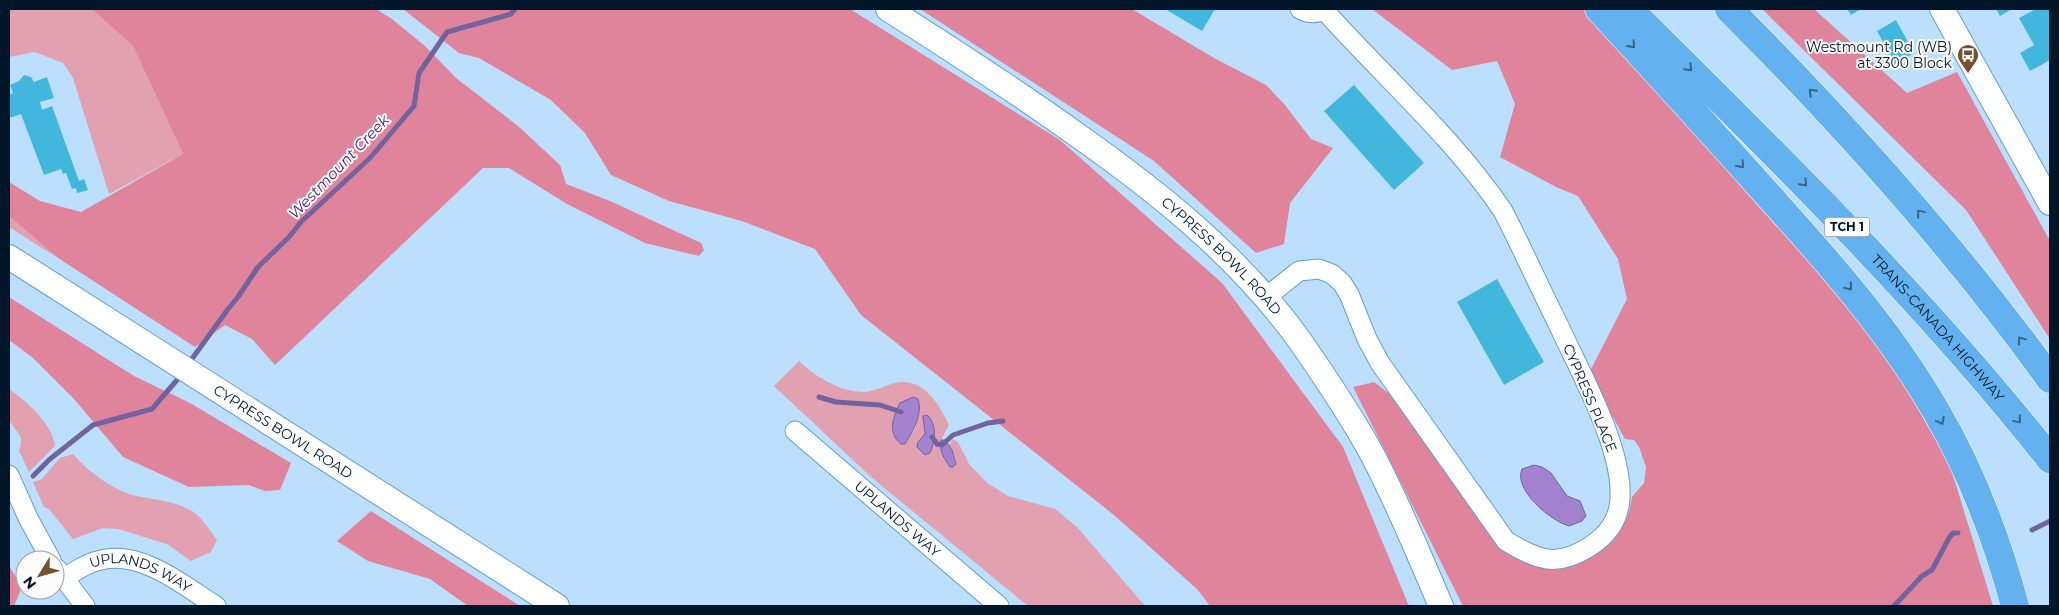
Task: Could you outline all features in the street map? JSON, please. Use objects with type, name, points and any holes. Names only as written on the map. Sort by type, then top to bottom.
[{"type":"highway","points":[[1599,9],[1806,237],[1859,300],[1895,347],[1936,411],[1972,482],[2000,555],[2014,606]]},
{"type":"highway","name":"TRANS-CANADA HIGHWAY","points":[[1629,9],[1795,174],[1898,281],[1984,378],[2050,459]]},
{"type":"highway","points":[[1729,9],[1818,99],[1889,177],[1962,264],[2050,379]]},
{"type":"street","name":"CYPRESS BOWL ROAD","points":[[888,9],[1001,82],[1111,159],[1194,225],[1230,260],[1265,298],[1299,340],[1372,453],[1399,508],[1440,606]]},
{"type":"street","name":"CYPRESS PLACE","points":[[1265,298],[1295,273],[1305,269],[1319,269],[1336,277],[1349,294],[1367,339],[1380,363],[1506,541],[1523,552],[1542,558],[1562,560],[1580,553],[1596,543],[1613,524],[1620,498],[1620,483],[1613,448],[1585,382],[1503,211],[1488,190],[1440,133],[1325,9],[1315,13],[1308,13],[1300,9]]},
{"type":"street","points":[[1942,9],[2050,203]]},
{"type":"street","name":"CYPRESS BOWL ROAD","points":[[9,257],[557,606]]},
{"type":"street","name":"UPLANDS WAY","points":[[795,432],[999,606]]},
{"type":"street","points":[[9,475],[28,518],[46,550]]},
{"type":"street","name":"UPLANDS WAY","points":[[65,570],[112,558],[128,559],[142,563],[160,572],[216,606]]},
{"type":"street","points":[[65,580],[85,606]]},
{"type":"shaded area","points":[[9,9],[92,9],[133,46],[183,154],[109,194],[73,78],[63,63],[35,52],[9,57]]},
{"type":"shaded area","points":[[92,9],[376,9],[392,19],[425,46],[456,78],[518,126],[560,165],[566,184],[610,201],[701,243],[704,250],[699,256],[645,243],[567,204],[509,168],[483,168],[275,365],[252,339],[225,325],[195,347],[58,258],[9,216],[9,182],[40,201],[81,212],[183,154],[133,46]]},
{"type":"shaded area","points":[[403,9],[850,9],[1060,140],[1222,283],[1343,447],[1409,606],[1210,606],[1197,589],[1114,515],[861,315],[815,249],[742,221],[669,201],[611,175],[585,133],[551,100],[479,58],[459,53]]},
{"type":"shaded area","points":[[920,9],[1132,9],[1214,58],[1266,85],[1285,105],[1311,139],[1333,148],[1290,203],[1284,244],[1256,253],[1154,161]]},
{"type":"shaded area","points":[[1372,9],[1589,9],[1876,338],[1949,462],[1993,606],[1463,606],[1353,387],[1374,382],[1395,398],[1525,557],[1610,540],[1621,529],[1629,512],[1632,497],[1644,483],[1646,467],[1639,447],[1634,440],[1625,439],[1613,417],[1604,411],[1589,373],[1627,299],[1618,259],[1578,196],[1556,187],[1500,157],[1515,104],[1497,61],[1452,70]]},
{"type":"shaded area","points":[[1762,9],[1814,9],[1907,93],[1957,72],[2050,241],[2050,339],[1966,210]]},
{"type":"shaded area","points":[[9,216],[58,258],[9,227]]},
{"type":"shaded area","points":[[9,297],[134,376],[190,403],[291,463],[280,490],[265,491],[249,485],[189,487],[123,457],[74,399],[32,357],[9,340]]},
{"type":"shaded area","points":[[799,361],[821,378],[855,391],[869,392],[901,382],[917,385],[925,390],[937,403],[949,425],[941,440],[940,448],[952,450],[949,445],[953,439],[958,442],[969,464],[987,483],[1008,496],[1055,509],[1077,527],[1145,606],[1028,606],[871,477],[774,386]],"holes":[[[900,403],[920,409],[915,428],[905,444],[901,444],[894,435],[893,430],[895,413]]]},
{"type":"shaded area","points":[[9,389],[44,421],[55,446],[29,472],[19,451],[21,445],[20,436],[8,415]]},
{"type":"shaded area","points":[[913,397],[918,399],[918,417],[905,444],[901,444],[894,435],[893,430],[895,413],[900,403]]},
{"type":"shaded area","points":[[927,415],[933,423],[934,433],[930,453],[925,455],[917,447],[918,442],[925,434],[923,416]]},
{"type":"shaded area","points":[[941,440],[945,440],[952,450],[956,464],[953,467],[950,467],[943,454]]},
{"type":"shaded area","points":[[73,454],[93,474],[110,485],[136,496],[172,503],[192,511],[202,520],[217,540],[211,552],[191,561],[167,544],[118,529],[103,528],[73,539],[49,509],[44,507],[33,482],[42,479],[60,458]]},
{"type":"shaded area","points":[[1534,465],[1542,467],[1551,473],[1567,496],[1580,501],[1586,516],[1582,521],[1569,526],[1561,523],[1544,511],[1528,495],[1523,486],[1522,469]]},
{"type":"shaded area","points":[[371,511],[520,606],[468,606],[430,579],[368,561],[337,541]]},
{"type":"shaded area","points":[[9,566],[15,576],[15,600],[17,600],[14,606],[9,606]]},
{"type":"building","points":[[1165,9],[1215,9],[1202,31]]},
{"type":"building","points":[[1847,9],[1861,9],[1851,15]]},
{"type":"building","points":[[1996,9],[2012,9],[2000,16]]},
{"type":"building","points":[[2036,9],[2050,9],[2050,60],[2030,71],[2020,53],[2034,45],[2019,18]]},
{"type":"building","points":[[1896,20],[1914,53],[1895,64],[1877,31]]},
{"type":"building","points":[[24,75],[31,77],[34,82],[47,77],[54,98],[40,102],[42,110],[52,106],[79,181],[84,179],[88,190],[77,193],[76,188],[72,189],[66,173],[63,174],[61,169],[44,175],[21,114],[9,118],[9,95],[13,93],[10,85],[19,81]]},
{"type":"building","points":[[1354,85],[1424,163],[1394,190],[1324,111]]},
{"type":"building","points":[[1497,279],[1544,362],[1504,385],[1457,302]]},
{"type":"waterway","name":"Westmount Creek","points":[[189,363],[258,267],[289,237],[301,222],[370,158],[414,106],[419,73],[447,32],[511,14],[515,9]]},
{"type":"waterway","name":"Westmount Creek","points":[[33,476],[50,459],[93,425],[152,409],[177,380]]},
{"type":"waterway","points":[[819,397],[836,402],[880,405],[901,412]]},
{"type":"waterway","points":[[932,437],[937,444],[942,445],[953,435],[988,423],[1003,421]]},
{"type":"waterway","points":[[2032,530],[2050,521]]},
{"type":"waterway","points":[[1894,606],[1922,576],[1932,570],[1949,538],[1953,533],[1958,533]]},
{"type":"place","name":"Westmount Rd (WB) at 3300 Block","points":[[1968,74]]}]
